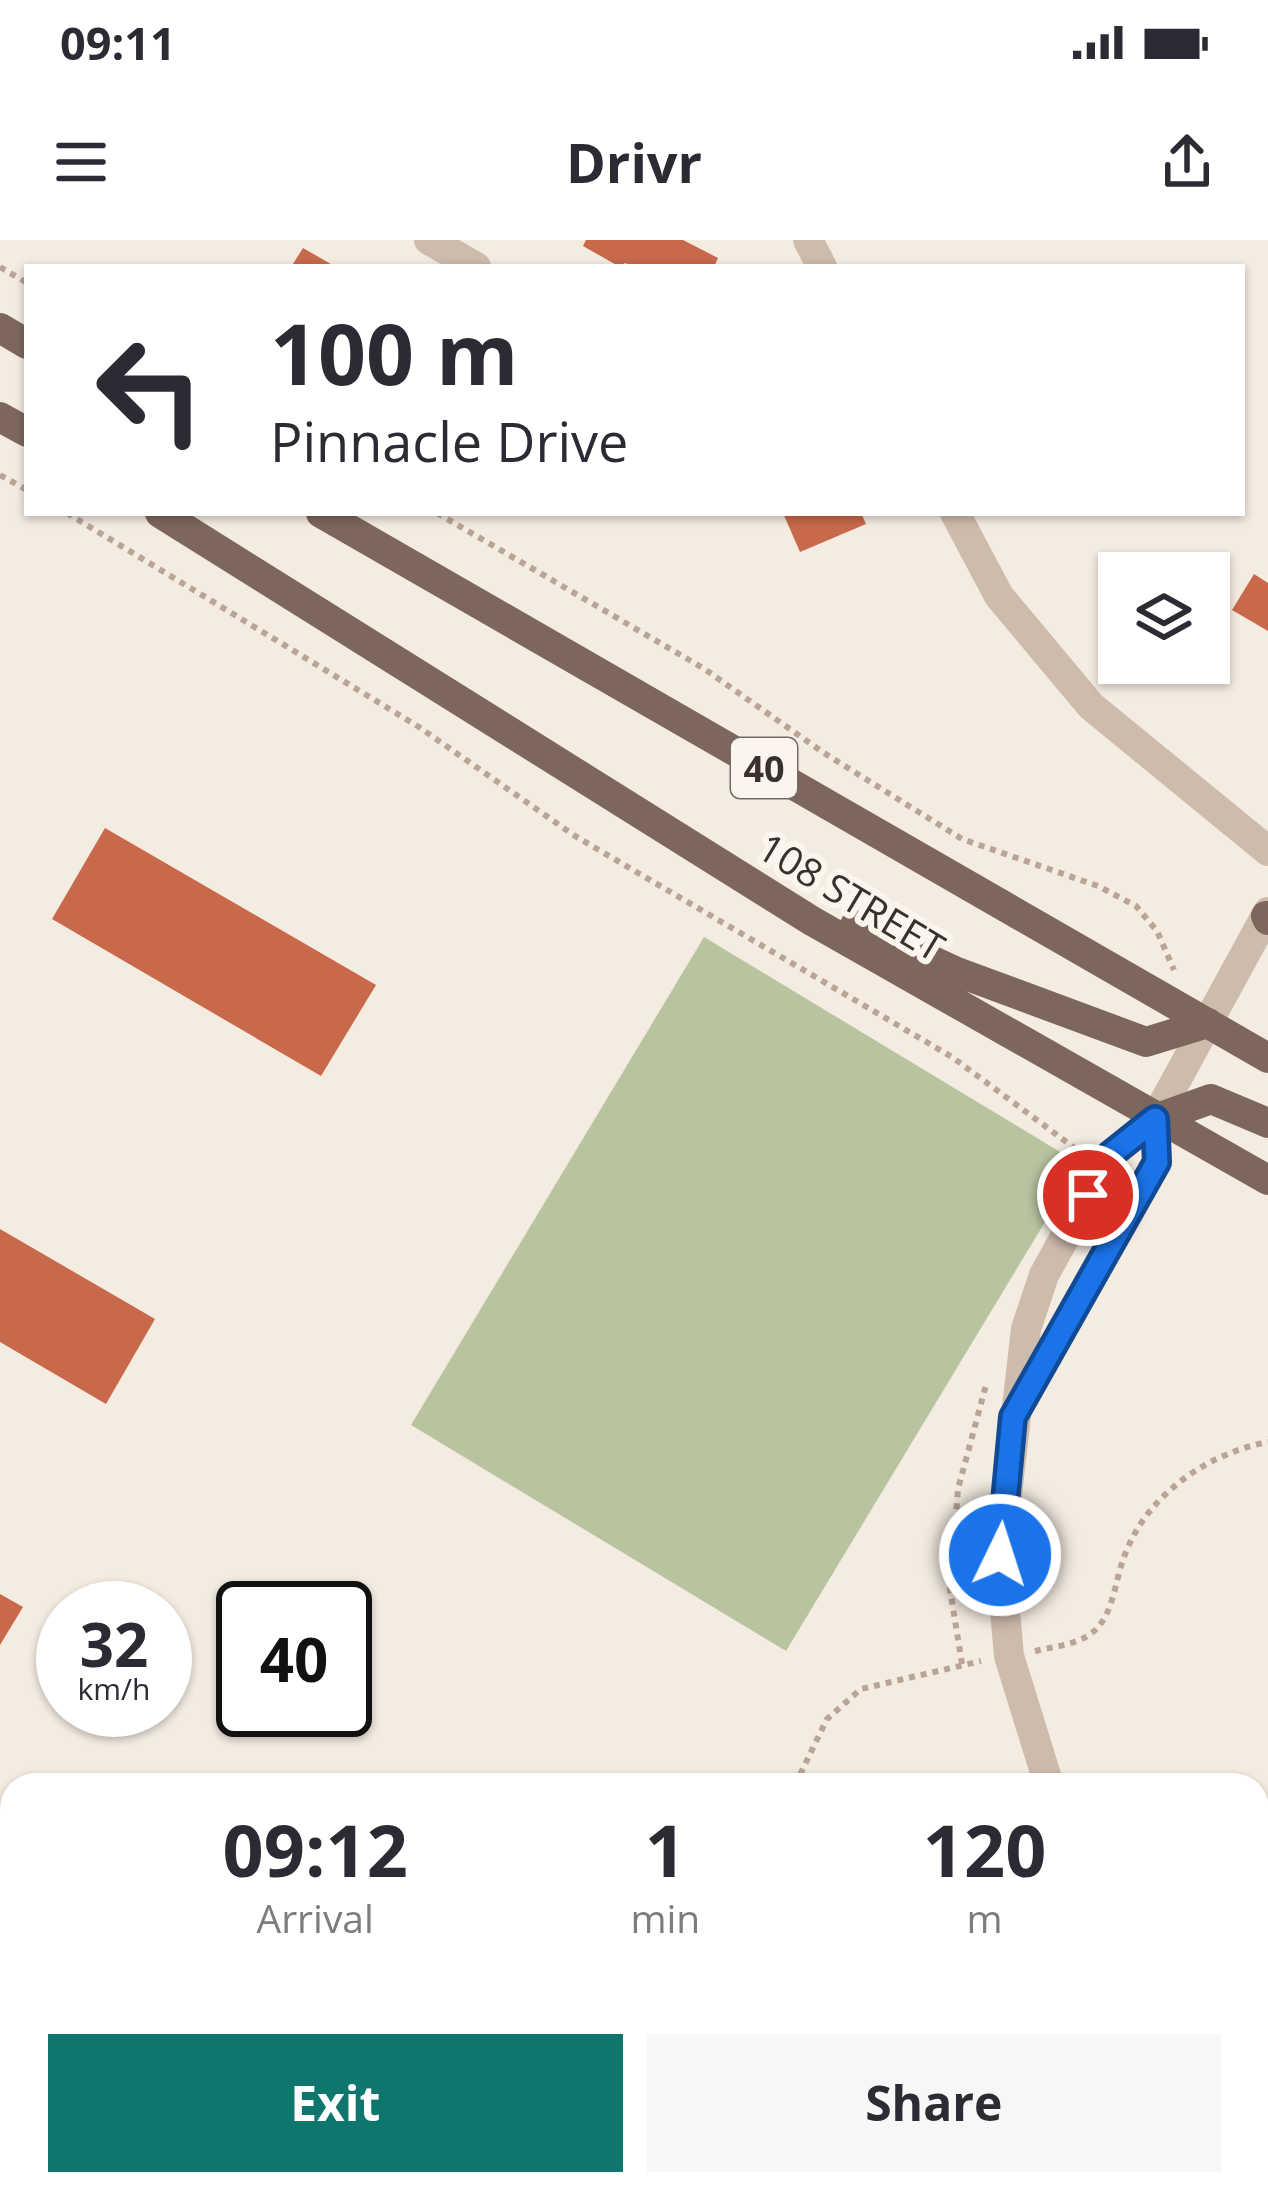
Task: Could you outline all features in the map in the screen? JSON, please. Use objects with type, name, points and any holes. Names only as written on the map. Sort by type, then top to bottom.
[{"type":"main road","name":"108 STREET","points":[[165,516],[726,866],[1155,1119],[1268,1180]]},
{"type":"main road","name":"108 STREET","points":[[333,516],[1214,1012],[1268,1058]]},
{"type":"main road","points":[[726,866],[957,972],[1146,1042],[1214,1012]]},
{"type":"main road","points":[[1155,1119],[1211,1100],[1268,1123]]},
{"type":"street","points":[[429,240],[471,264]]},
{"type":"street","points":[[957,516],[999,596],[1091,706],[1268,851]]},
{"type":"street","points":[[1045,1773],[1010,1657],[1000,1555],[1026,1329],[1044,1275],[1110,1155],[1155,1119],[1267,916]]},
{"type":"street","points":[[1013,1417],[1157,1162],[1155,1119]]},
{"type":"path","points":[[72,516],[419,727],[575,836],[952,1057],[1080,1148],[1079,1162]]},
{"type":"path","points":[[441,516],[703,668],[824,753],[962,839],[1098,886],[1136,906],[1157,931],[1178,979],[1214,1012]]},
{"type":"path","points":[[962,1664],[950,1589],[958,1489],[988,1380]]},
{"type":"green space","points":[[704,937],[1080,1164],[786,1651],[411,1425]]},
{"type":"building","points":[[586,240],[683,240],[718,258],[715,264],[615,264],[583,246]]},
{"type":"building","points":[[303,248],[331,264],[293,264]]},
{"type":"building","points":[[784,516],[862,516],[866,524],[800,552]]},
{"type":"building","points":[[1254,574],[1268,583],[1268,631],[1232,610]]},
{"type":"building","points":[[105,828],[376,985],[321,1076],[52,919]]},
{"type":"building","points":[[0,1229],[155,1319],[106,1404],[0,1342]]},
{"type":"building","points":[[0,1594],[23,1607],[0,1645]]},
{"type":"route","points":[[1000,1555],[1013,1417],[1157,1162],[1155,1119],[1110,1155],[1088,1195]]}]
